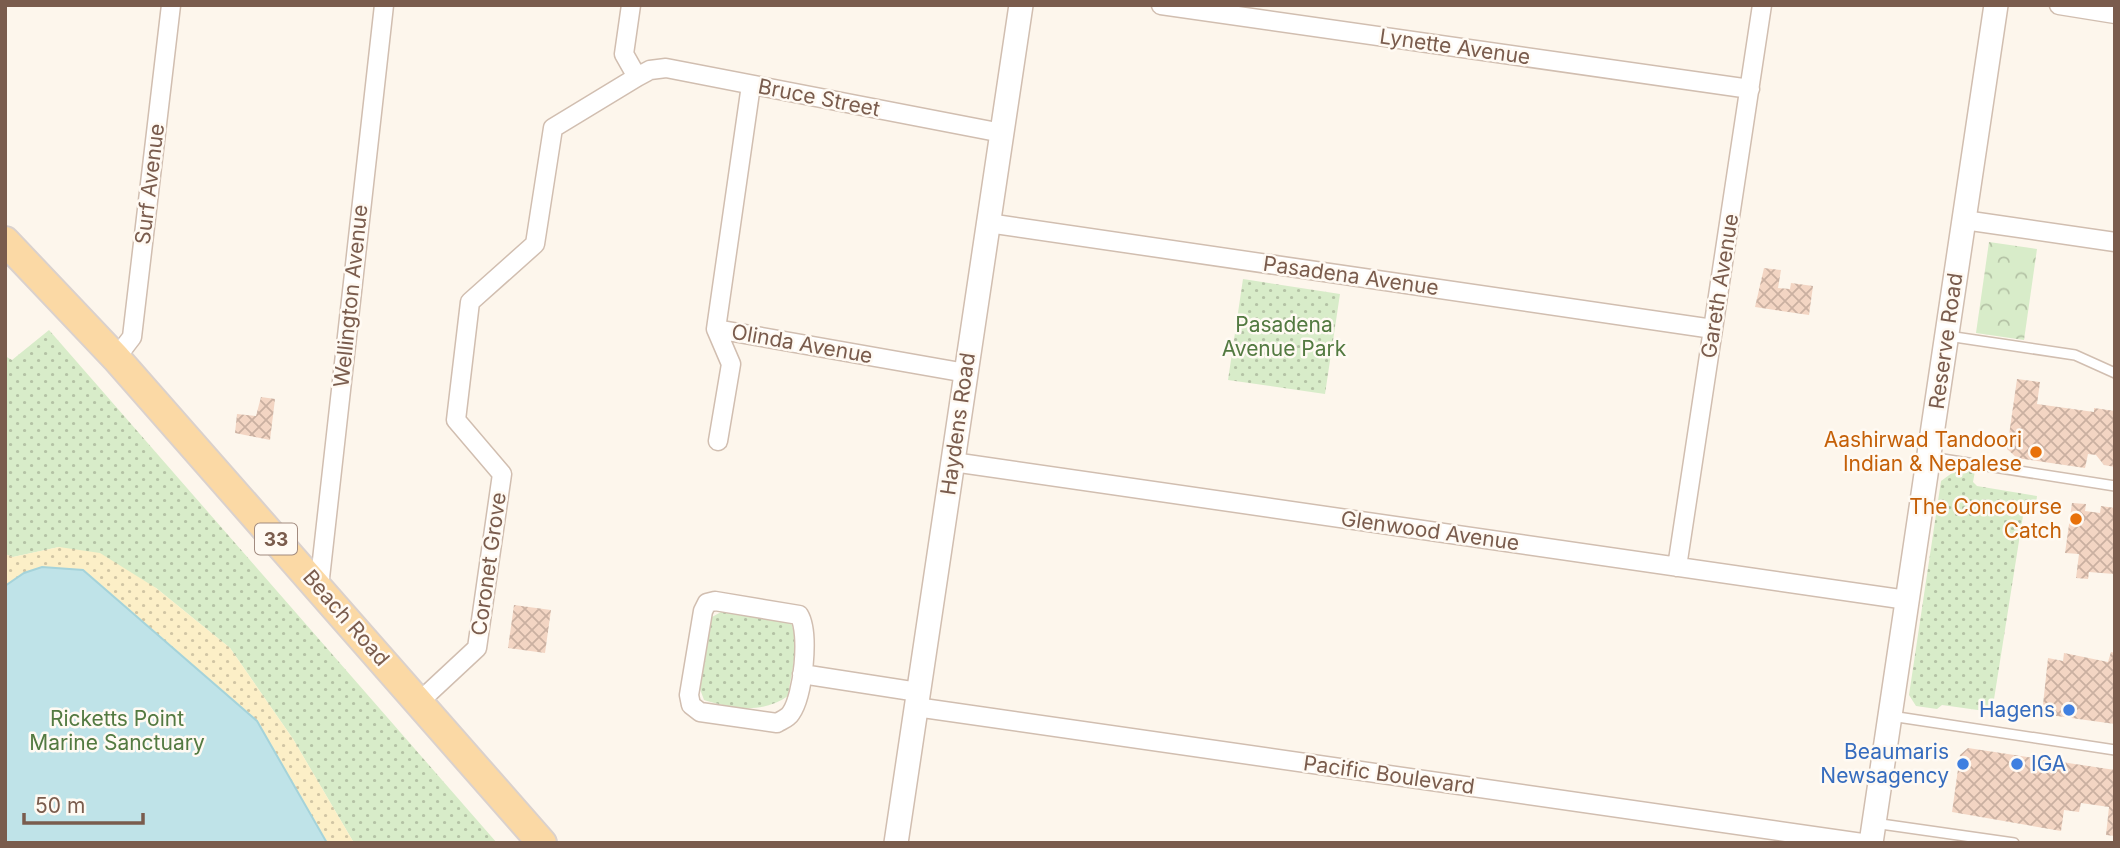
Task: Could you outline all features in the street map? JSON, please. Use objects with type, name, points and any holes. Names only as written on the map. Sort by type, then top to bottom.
[{"type":"main road","name":"Beach Road","points":[[5,241],[116,358],[542,843]]},
{"type":"street","name":"Surf Avenue","points":[[116,358],[132,337],[171,5]]},
{"type":"street","name":"Wellington Avenue","points":[[319,587],[384,5]]},
{"type":"street","points":[[631,5],[624,54],[637,77]]},
{"type":"street","name":"Haydens Road","points":[[896,843],[1021,5]]},
{"type":"street","name":"Lynette Avenue","points":[[1161,5],[1749,89]]},
{"type":"street","name":"Gareth Avenue","points":[[1677,567],[1762,5]]},
{"type":"street","name":"Reserve Road","points":[[1869,836],[1890,716],[1996,5]]},
{"type":"street","points":[[2059,5],[2115,13]]},
{"type":"street","name":"Bruce Street","points":[[637,77],[650,70],[666,68],[1002,133]]},
{"type":"street","name":"Coronet Grove","points":[[419,702],[477,648],[502,474],[456,420],[470,302],[535,244],[553,128],[637,77]]},
{"type":"street","name":"Olinda Avenue","points":[[751,85],[716,329],[966,373]]},
{"type":"street","points":[[1964,220],[2115,242]]},
{"type":"street","name":"Pasadena Avenue","points":[[989,223],[1713,329]]},
{"type":"street","points":[[716,329],[731,364],[718,442]]},
{"type":"street","name":"Glenwood Avenue","points":[[953,462],[1907,600]]},
{"type":"street","points":[[715,601],[799,615],[805,633],[802,674],[792,712],[777,723],[700,712],[691,705],[689,695],[707,603],[715,601]]},
{"type":"street","name":"Pacific Boulevard","points":[[802,674],[917,699],[1869,836]]},
{"type":"lane","points":[[1947,336],[2074,355],[2115,373]]},
{"type":"lane","points":[[1929,457],[2115,486]]},
{"type":"lane","points":[[1890,716],[2115,750]]},
{"type":"lane","points":[[1869,836],[2014,843]]},
{"type":"green space","points":[[1989,242],[2037,249],[2024,340],[1976,333]]},
{"type":"green space","name":"Pasadena Avenue Park","points":[[1243,279],[1340,294],[1325,394],[1228,380]]},
{"type":"green space","points":[[49,330],[497,843],[354,843],[293,739],[230,648],[156,588],[59,547],[13,557],[5,554],[5,356],[12,360]]},
{"type":"green space","points":[[1961,470],[1975,471],[1973,482],[1977,486],[2037,496],[2036,504],[2025,503],[1992,712],[1942,705],[1937,709],[1916,706],[1909,695],[1941,481]]},
{"type":"green space","points":[[723,611],[790,621],[795,648],[788,696],[758,708],[726,706],[704,700],[700,689],[712,617]]},
{"type":"sand","points":[[59,547],[100,553],[156,588],[230,648],[293,739],[354,843],[327,843],[257,721],[83,570],[42,567],[24,573],[5,586],[5,554],[13,557]]},
{"type":"water","name":"Ricketts Point Marine Sanctuary","points":[[42,567],[83,570],[257,721],[327,843],[5,843],[5,586],[24,573]]},
{"type":"building","points":[[1764,268],[1781,270],[1778,288],[1790,289],[1791,283],[1813,286],[1809,315],[1755,307]]},
{"type":"building","points":[[2017,379],[2040,382],[2037,404],[2094,412],[2094,408],[2115,411],[2115,467],[2104,465],[2096,455],[2088,454],[2085,468],[2017,458],[2007,449]]},
{"type":"building","points":[[261,397],[275,399],[270,440],[235,433],[237,414],[256,416]]},
{"type":"building","points":[[2072,503],[2086,504],[2085,511],[2100,513],[2101,506],[2115,508],[2114,574],[2089,572],[2088,579],[2076,578],[2079,554],[2065,553]]},
{"type":"building","points":[[514,605],[551,610],[545,653],[508,648]]},
{"type":"building","points":[[2111,652],[2115,653],[2115,724],[2042,714],[2048,658],[2063,661],[2064,653],[2108,662]]},
{"type":"building","points":[[1968,748],[2115,770],[2115,836],[2106,835],[2109,807],[2081,803],[2079,812],[2064,810],[2061,831],[1952,812],[1960,755]]},
{"type":"place","name":"Aashirwad Tandoori Indian & Nepalese","points":[[2036,452]]},
{"type":"place","name":"The Concourse Catch","points":[[2076,519]]},
{"type":"place","name":"Hagens","points":[[2069,710]]},
{"type":"place","name":"Beaumaris Newsagency","points":[[1963,764]]},
{"type":"place","name":"IGA","points":[[2017,764]]}]
